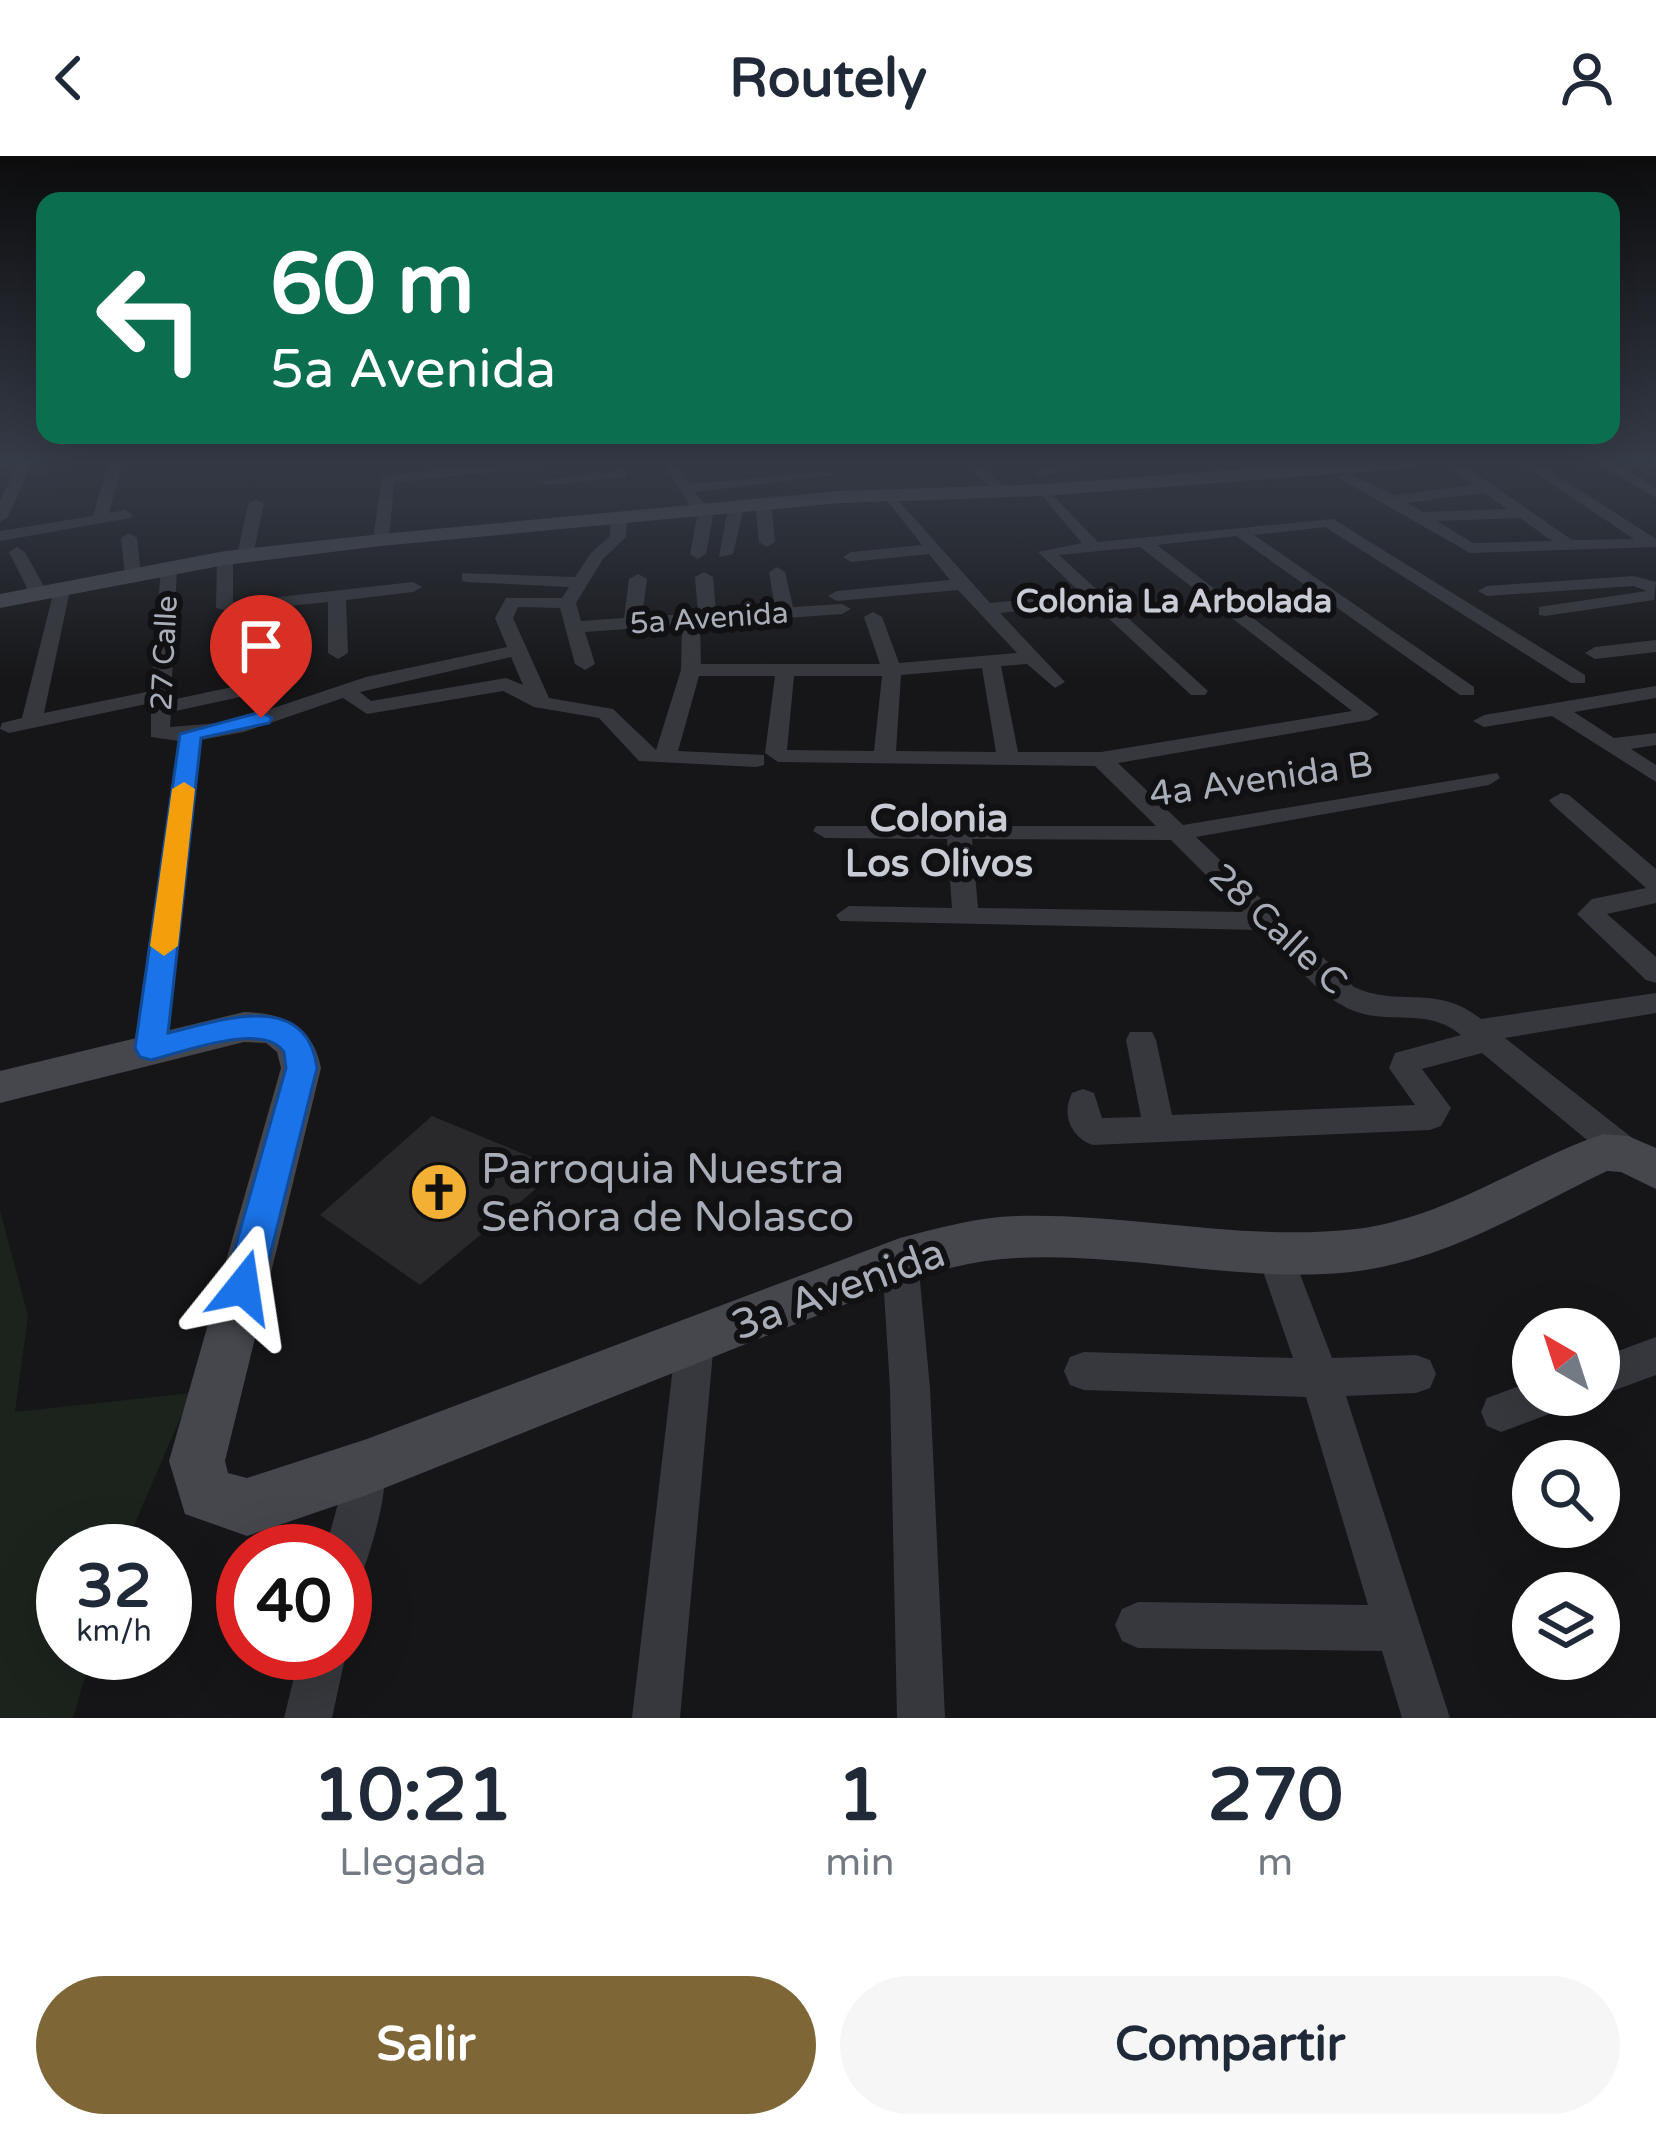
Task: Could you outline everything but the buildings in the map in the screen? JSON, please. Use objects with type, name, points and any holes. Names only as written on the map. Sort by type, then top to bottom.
[{"type":"street","points":[[244,535],[222,604],[232,607],[413,587]]},
{"type":"street","points":[[381,535],[381,540]]},
{"type":"street","points":[[0,601],[235,557],[436,535]]},
{"type":"street","points":[[585,664],[567,603],[578,582],[618,535]]},
{"type":"street","points":[[698,554],[702,535]]},
{"type":"street","points":[[725,554],[729,535]]},
{"type":"street","points":[[765,535],[766,542]]},
{"type":"street","points":[[921,535],[1055,682]]},
{"type":"street","points":[[1085,535],[1094,546]]},
{"type":"street","points":[[1198,691],[1046,555],[1050,550],[1211,535]]},
{"type":"street","points":[[1243,535],[1467,691]]},
{"type":"street","points":[[1349,535],[1578,679]]},
{"type":"street","points":[[1450,535],[1470,548],[1654,544]]},
{"type":"street","points":[[1555,535],[1570,546]]},
{"type":"street","name":"27 Calle","points":[[129,538],[133,575]]},
{"type":"street","points":[[785,670],[776,753],[780,755],[1101,759],[1369,714],[1142,542]]},
{"type":"street","points":[[851,557],[932,549]]},
{"type":"street","points":[[17,552],[50,592]]},
{"type":"street","name":"27 Calle","points":[[151,1048],[178,734],[160,732],[169,568]]},
{"type":"street","points":[[777,572],[785,612]]},
{"type":"street","points":[[468,577],[578,582]]},
{"type":"street","points":[[665,757],[691,670],[704,577]]},
{"type":"street","points":[[632,623],[638,580]]},
{"type":"street","name":"5a Avenida","points":[[575,628],[785,612],[962,584]]},
{"type":"street","points":[[1487,591],[1652,588]]},
{"type":"street","points":[[1545,611],[1652,588]]},
{"type":"street","points":[[50,592],[20,725],[242,692]]},
{"type":"street","points":[[338,595],[338,653]]},
{"type":"street","points":[[986,609],[1093,598]]},
{"type":"street","points":[[541,703],[504,621],[514,602],[567,603]]},
{"type":"street","points":[[873,616],[892,670],[884,758]]},
{"type":"street","points":[[1595,653],[1656,646]]},
{"type":"street","points":[[178,734],[296,710],[346,690],[518,650]]},
{"type":"street","points":[[691,670],[892,670],[1032,658]]},
{"type":"street","points":[[991,665],[1008,758]]},
{"type":"street","points":[[346,690],[362,708],[372,708],[506,684],[541,703],[606,713],[642,752],[756,760]]},
{"type":"street","points":[[1484,721],[1656,692]]},
{"type":"street","points":[[1557,710],[1656,775]]},
{"type":"street","points":[[1610,745],[1656,740]]},
{"type":"street","name":"28 Calle C","points":[[1101,759],[1343,994],[1363,1003],[1439,1006],[1642,1162]]},
{"type":"street","name":"4a Avenida B","points":[[825,831],[1180,833],[1489,778]]},
{"type":"street","points":[[1561,800],[1656,883]]},
{"type":"street","points":[[959,832],[967,916]]},
{"type":"street","points":[[1656,895],[1601,905],[1590,914],[1656,974]]},
{"type":"street","points":[[849,915],[1270,921]]},
{"type":"street","points":[[1083,1102],[1087,1128],[1094,1132],[1430,1117],[1435,1108],[1404,1068],[1406,1061],[1482,1035],[1656,1004]]},
{"type":"street","name":"3a Avenida","points":[[151,1048],[244,1027],[271,1027],[290,1036],[299,1051],[301,1068],[196,1461],[205,1494],[247,1507],[367,1467],[900,1260],[964,1243],[1019,1236],[1274,1251],[1360,1249],[1442,1228],[1603,1152],[1642,1162]]},
{"type":"street","points":[[1141,1040],[1159,1129]]},
{"type":"street","points":[[0,1087],[151,1048]]},
{"type":"street","points":[[1274,1251],[1320,1378],[1426,1718]]},
{"type":"street","points":[[900,1260],[913,1433],[921,1718]]},
{"type":"street","points":[[656,1718],[695,1341]]},
{"type":"street","points":[[1620,1369],[1656,1356]]},
{"type":"street","points":[[1084,1371],[1320,1378],[1416,1374]]},
{"type":"street","points":[[1501,1412],[1512,1408]]},
{"type":"street","points":[[354,1524],[367,1467]]},
{"type":"street","points":[[1138,1624],[1401,1628]]},
{"type":"street","points":[[308,1718],[317,1680]]},
{"type":"shaded area","points":[[0,1210],[28,1316],[15,1412],[191,1393],[135,1524],[36,1524],[36,1680],[84,1680],[73,1718],[0,1718]]},
{"type":"slow traffic","points":[[164,946],[184,789]]},
{"type":"place","name":"Parroquia Nuestra Señora de Nolasco","points":[[439,1192]]},
{"type":"district","name":"Colonia La Arbolada","points":[[1174,600]]},
{"type":"district","name":"Colonia Los Olivos","points":[[939,840]]},
{"type":"route","points":[[243,1287],[301,1068],[299,1051],[290,1036],[271,1027],[244,1027],[151,1048],[191,734],[261,718]]}]
